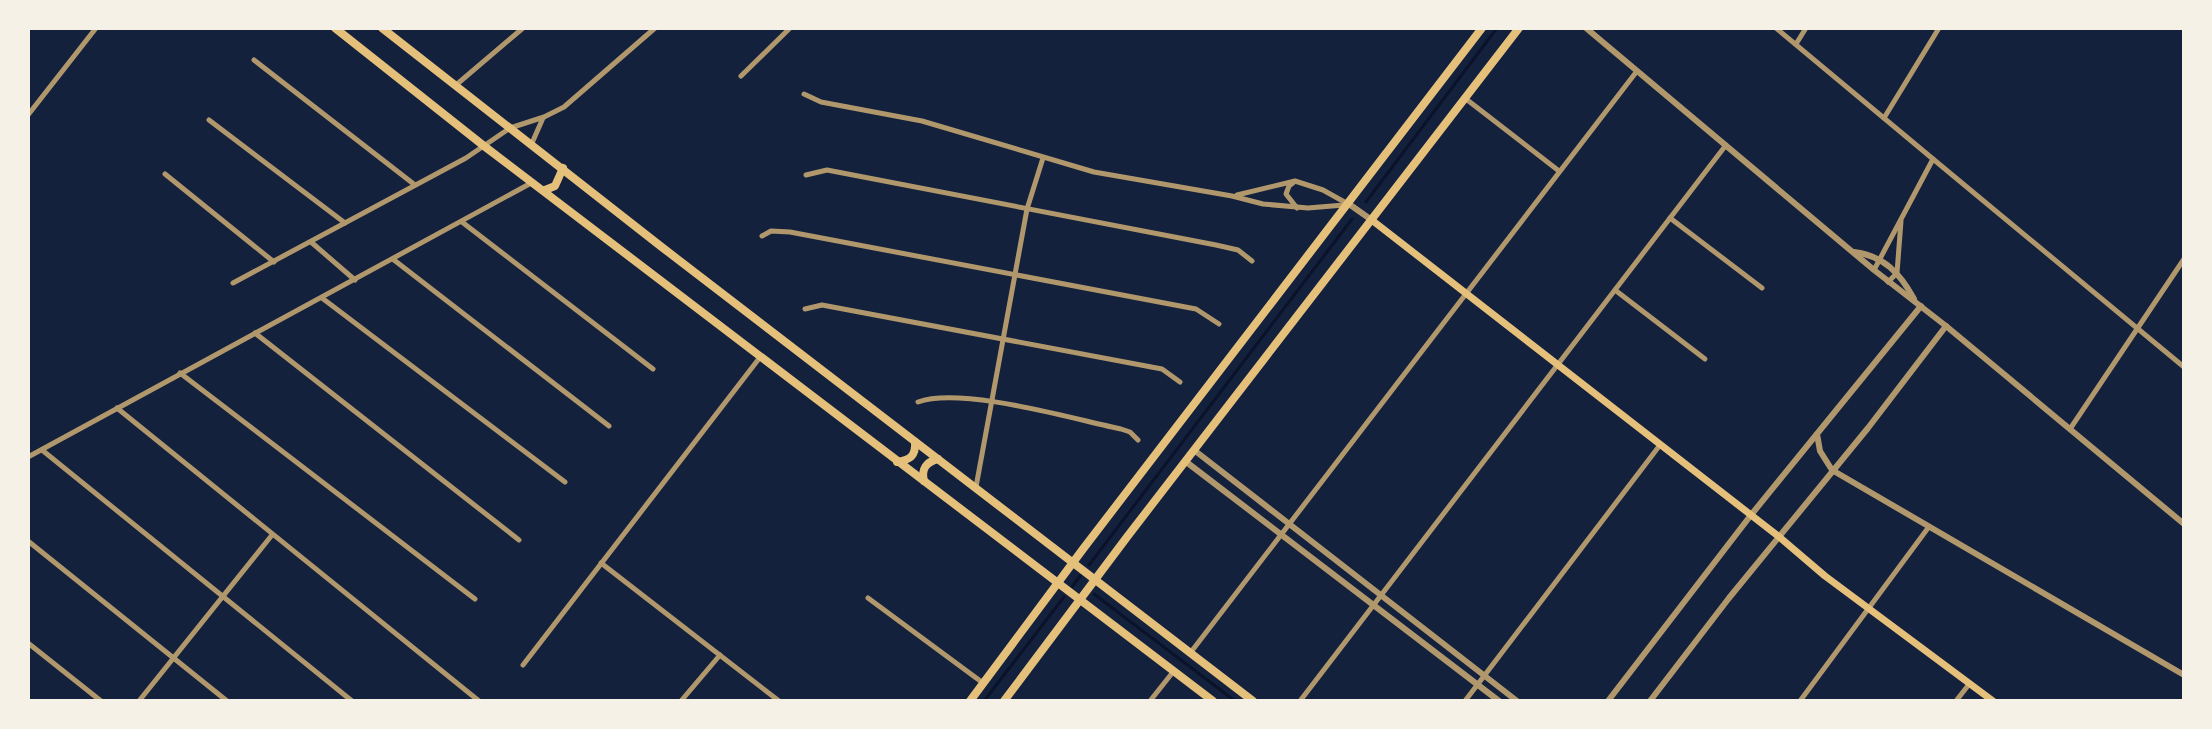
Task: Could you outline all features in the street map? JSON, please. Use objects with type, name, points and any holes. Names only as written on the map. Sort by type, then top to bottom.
[{"type":"main road","points":[[335,28],[484,146],[1213,701]]},
{"type":"main road","points":[[382,28],[1253,701]]},
{"type":"main road","points":[[970,701],[1482,28]]},
{"type":"main road","points":[[1004,701],[1519,28]]},
{"type":"main road","points":[[545,190],[555,186],[563,168]]},
{"type":"main road","points":[[1373,221],[1869,609],[1993,701]]},
{"type":"main road","points":[[897,462],[911,458],[915,453],[915,442]]},
{"type":"main road","points":[[926,483],[923,469],[932,460],[938,459]]},
{"type":"street","points":[[28,115],[96,28]]},
{"type":"street","points":[[456,85],[523,28]]},
{"type":"street","points":[[233,283],[415,185],[510,128],[564,107],[655,28]]},
{"type":"street","points":[[741,76],[790,28]]},
{"type":"street","points":[[1586,28],[1888,282],[1946,326],[2184,524]]},
{"type":"street","points":[[1776,28],[2184,367]]},
{"type":"street","points":[[1796,44],[1806,28]]},
{"type":"street","points":[[1884,118],[1939,28]]},
{"type":"street","points":[[254,60],[415,185]]},
{"type":"street","points":[[1190,653],[1637,71]]},
{"type":"street","points":[[804,94],[821,102],[922,121],[1094,172],[1263,204],[1297,208],[1333,207],[1346,203]]},
{"type":"street","points":[[1466,99],[1559,171]]},
{"type":"street","points":[[532,143],[544,117]]},
{"type":"street","points":[[209,120],[345,223]]},
{"type":"street","points":[[1300,701],[1726,144]]},
{"type":"street","points":[[976,488],[1027,209],[1043,158]]},
{"type":"street","points":[[1874,270],[1933,159]]},
{"type":"street","points":[[806,175],[827,170],[1216,245],[1238,250],[1252,261]]},
{"type":"street","points":[[165,174],[274,262]]},
{"type":"street","points":[[1295,181],[1286,194],[1297,208]]},
{"type":"street","points":[[1232,196],[1295,181],[1323,190],[1373,221]]},
{"type":"street","points":[[28,457],[533,182]]},
{"type":"street","points":[[1888,282],[1897,273],[1902,216]]},
{"type":"street","points":[[1670,218],[1762,288]]},
{"type":"street","points":[[462,222],[653,369]]},
{"type":"street","points":[[762,236],[780,231],[1015,274],[1196,309],[1219,324]]},
{"type":"street","points":[[311,242],[355,280]]},
{"type":"street","points":[[1854,252],[1879,258],[1897,273],[1914,300]]},
{"type":"street","points":[[2070,429],[2184,259]]},
{"type":"street","points":[[394,260],[609,426]]},
{"type":"street","points":[[1615,290],[1705,359]]},
{"type":"street","points":[[322,298],[565,482]]},
{"type":"street","points":[[805,309],[822,305],[1162,369],[1180,382]]},
{"type":"street","points":[[1608,701],[1751,515],[1921,306]]},
{"type":"street","points":[[1650,701],[1946,326]]},
{"type":"street","points":[[255,333],[519,540]]},
{"type":"street","points":[[523,665],[761,356]]},
{"type":"street","points":[[180,373],[475,599]]},
{"type":"street","points":[[918,402],[941,396],[993,402],[1121,429],[1138,440]]},
{"type":"street","points":[[117,408],[479,701]]},
{"type":"street","points":[[1817,434],[1820,451],[1832,470],[2183,673]]},
{"type":"street","points":[[1465,701],[1660,445]]},
{"type":"street","points":[[41,450],[352,701]]},
{"type":"street","points":[[1194,450],[1517,701]]},
{"type":"street","points":[[1185,461],[1499,701]]},
{"type":"street","points":[[1800,701],[1928,528]]},
{"type":"street","points":[[139,701],[272,535]]},
{"type":"street","points":[[28,541],[227,701]]},
{"type":"street","points":[[601,563],[779,701]]},
{"type":"street","points":[[868,598],[984,683]]},
{"type":"street","points":[[28,643],[101,701]]},
{"type":"street","points":[[681,701],[720,655]]},
{"type":"street","points":[[1150,701],[1174,671]]},
{"type":"street","points":[[1956,701],[1970,682]]},
{"type":"waterway","points":[[1366,202],[1497,28]]},
{"type":"waterway","points":[[1089,565],[1352,219]]},
{"type":"waterway","points":[[1072,587],[1080,576]]},
{"type":"waterway","points":[[1094,594],[1235,701]]},
{"type":"waterway","points":[[984,701],[1064,597]]}]
